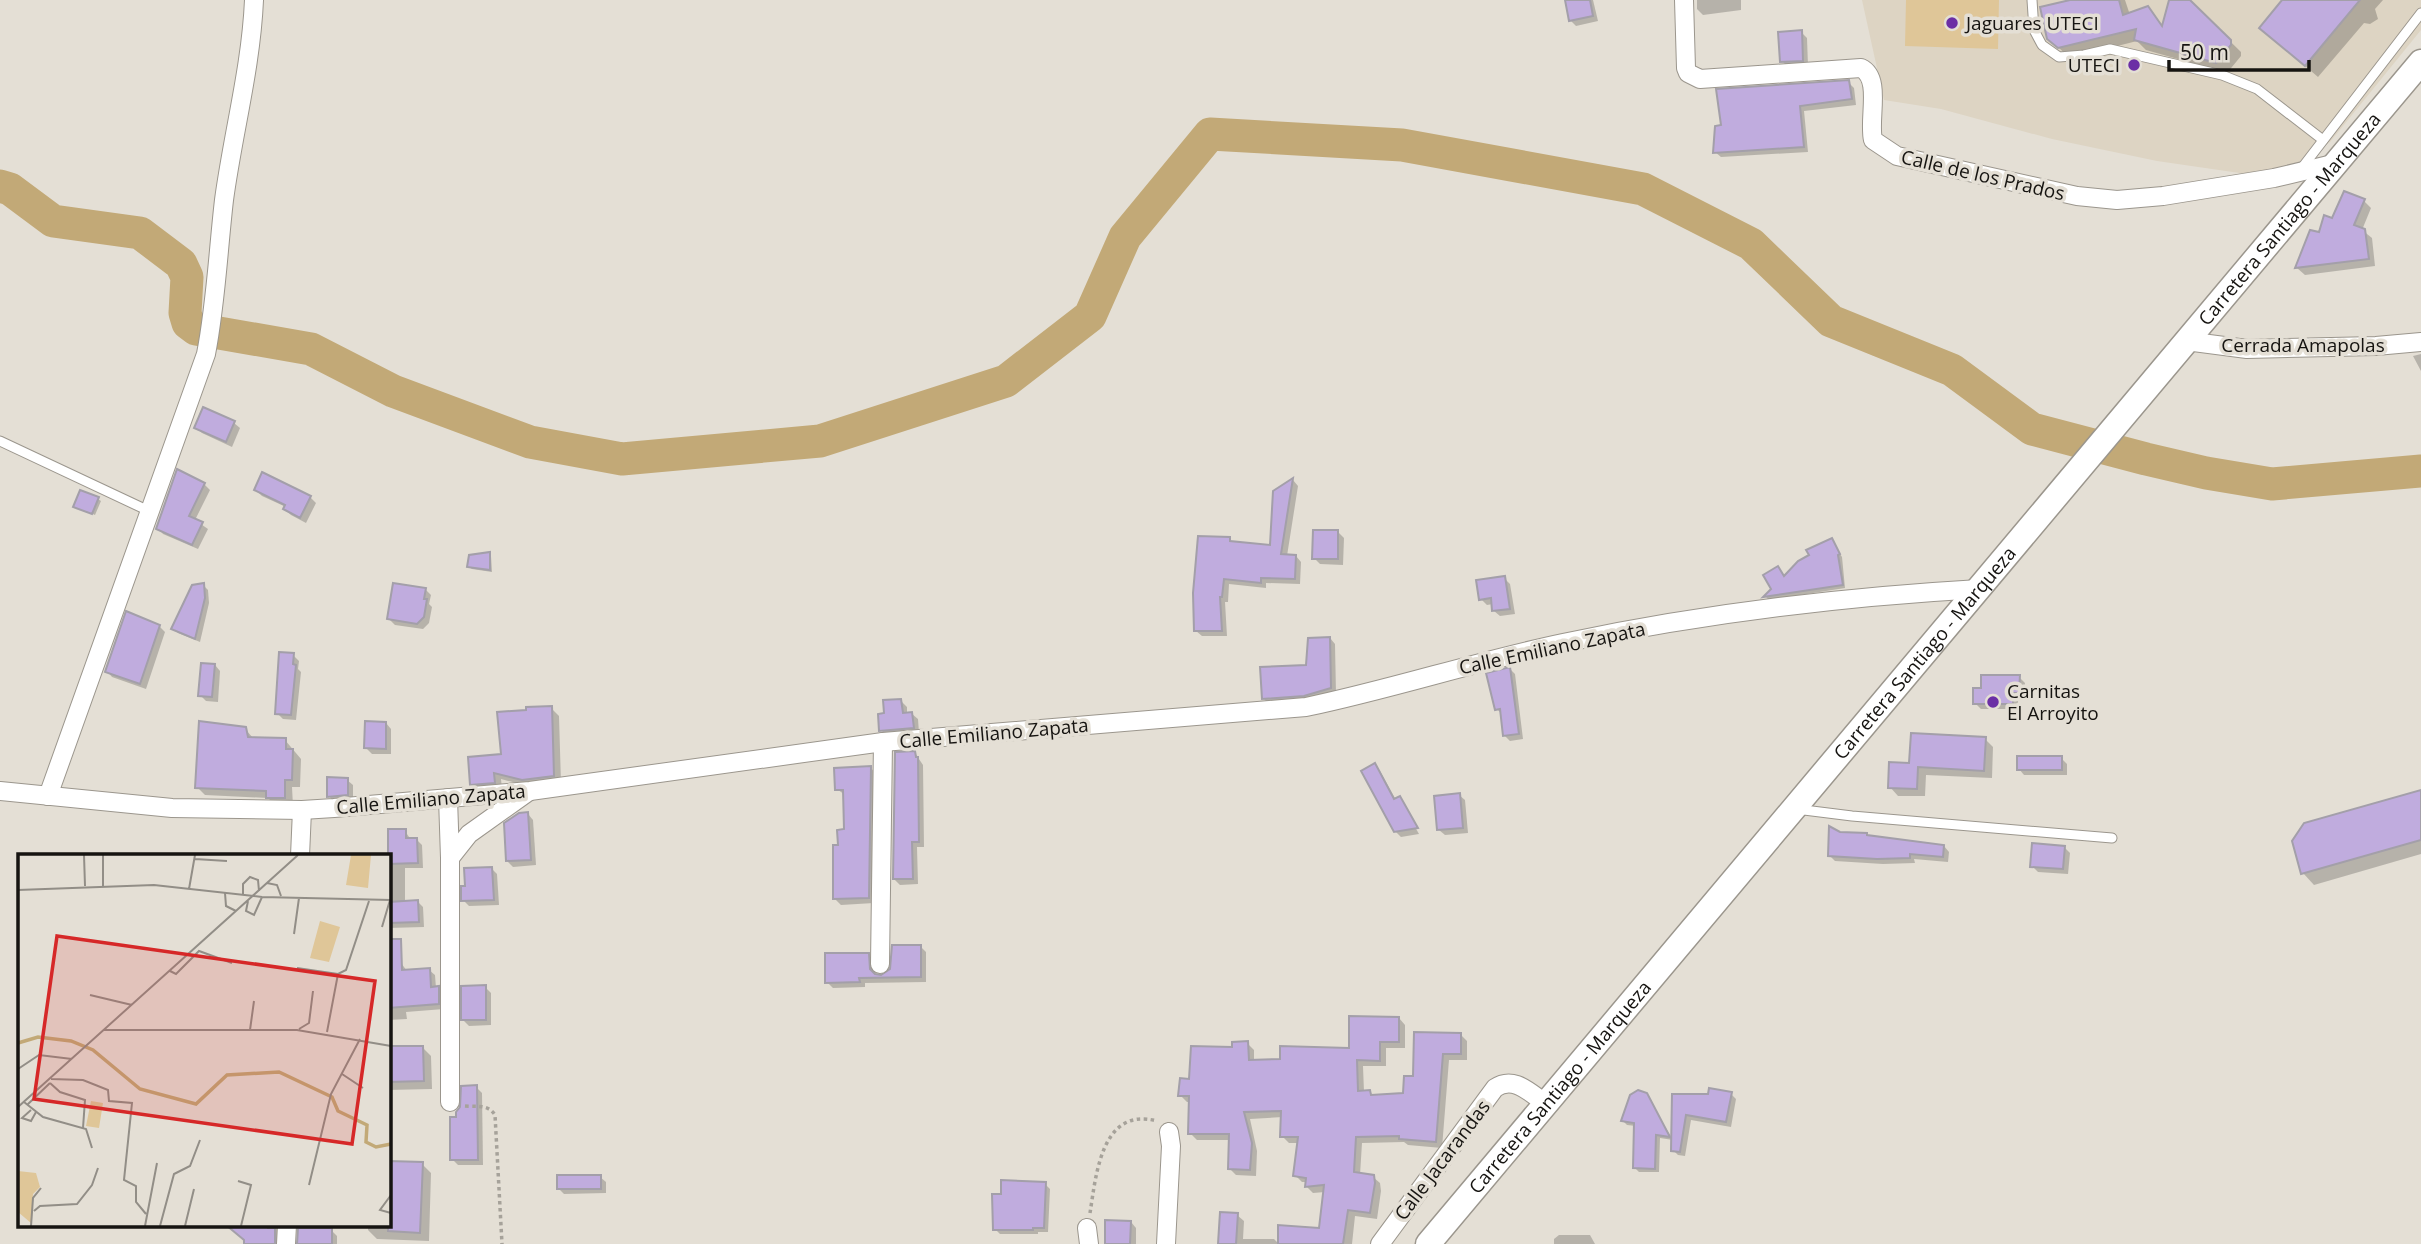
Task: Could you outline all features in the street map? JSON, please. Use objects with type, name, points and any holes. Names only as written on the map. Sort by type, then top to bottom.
[{"type":"main road","name":"Carretera Santiago - Marqueza","points":[[1428,1244],[2421,62]]},
{"type":"street","points":[[48,796],[206,354],[212,321],[224,199],[248,60],[254,0]]},
{"type":"street","name":"Calle de los Prados","points":[[1684,0],[1688,74],[1700,79],[1861,68],[1871,76],[1873,85],[1870,128],[1872,140],[1897,156],[2077,196],[2117,200],[2200,190],[2298,173],[2337,163]]},
{"type":"street","name":"Cerrada Amapolas","points":[[2186,341],[2247,349],[2376,346],[2421,342]]},
{"type":"street","name":"Calle Emiliano Zapata","points":[[0,791],[172,808],[302,810],[530,791],[883,742],[1306,708],[1561,643],[1635,628],[1827,600],[1979,589]]},
{"type":"street","points":[[880,964],[883,742]]},
{"type":"street","points":[[450,858],[469,834],[530,791]]},
{"type":"street","points":[[448,798],[450,1101]]},
{"type":"street","points":[[300,854],[302,810]]},
{"type":"street","name":"Calle Jacarandas","points":[[1380,1244],[1495,1088],[1502,1084],[1515,1083],[1545,1103]]},
{"type":"street","points":[[1166,1244],[1171,1146],[1169,1132]]},
{"type":"street","points":[[286,1244],[287,1226]]},
{"type":"lane","points":[[2032,0],[2033,21],[2038,37],[2048,50],[2059,57],[2110,49],[2222,75],[2257,89],[2323,140]]},
{"type":"lane","points":[[2298,173],[2421,13]]},
{"type":"lane","points":[[0,441],[149,511]]},
{"type":"lane","points":[[1791,809],[2112,838]]},
{"type":"path","points":[[450,1101],[455,1105],[491,1109],[495,1115],[502,1244]]},
{"type":"path","points":[[1088,1236],[1099,1155],[1111,1135],[1125,1123],[1136,1119],[1153,1120],[1163,1124],[1169,1132]]},
{"type":"shaded area","name":"UTECI","points":[[1862,0],[2421,0],[2421,30],[2330,142],[2274,178],[2157,161],[2052,139],[1941,109],[1884,100]]},
{"type":"shaded area","name":"Jaguares UTECI","points":[[1906,0],[1999,0],[1998,49],[1905,46]]},
{"type":"building","points":[[1565,0],[1590,0],[1593,16],[1569,21]]},
{"type":"building","points":[[2070,0],[2119,0],[2123,15],[2148,6],[2162,26],[2169,0],[2190,0],[2231,40],[2231,45],[2216,63],[2134,40],[2136,29],[2058,48],[2047,39],[2040,7]]},
{"type":"building","points":[[2282,0],[2360,0],[2305,66],[2259,28]]},
{"type":"building","points":[[1802,30],[1803,61],[1780,62],[1778,32]]},
{"type":"building","points":[[1849,80],[1852,99],[1800,106],[1804,147],[1713,153],[1715,126],[1721,125],[1716,89]]},
{"type":"building","points":[[2344,191],[2365,199],[2354,225],[2365,229],[2369,259],[2295,268],[2310,230],[2319,232],[2324,215],[2332,218]]},
{"type":"building","points":[[203,407],[235,421],[226,442],[194,428]]},
{"type":"building","points":[[177,469],[205,483],[189,516],[203,522],[192,545],[156,529]]},
{"type":"building","points":[[262,472],[311,496],[300,518],[283,509],[285,505],[254,490]]},
{"type":"building","points":[[1293,478],[1281,554],[1296,555],[1295,579],[1261,578],[1261,583],[1224,579],[1220,597],[1222,631],[1194,631],[1193,593],[1198,536],[1230,537],[1230,541],[1270,545],[1273,491]]},
{"type":"building","points":[[80,490],[99,497],[92,514],[73,507]]},
{"type":"building","points":[[1313,530],[1338,530],[1338,559],[1312,559]]},
{"type":"building","points":[[1832,538],[1840,554],[1843,585],[1763,597],[1771,589],[1763,575],[1778,566],[1784,576],[1798,561],[1809,555],[1806,550]]},
{"type":"building","points":[[490,552],[490,570],[467,567],[469,555]]},
{"type":"building","points":[[1505,576],[1510,609],[1492,611],[1491,598],[1479,600],[1476,580]]},
{"type":"building","points":[[204,583],[205,598],[195,639],[171,629],[192,585]]},
{"type":"building","points":[[393,583],[426,588],[424,617],[417,624],[387,619]]},
{"type":"building","points":[[126,611],[160,625],[140,684],[105,672]]},
{"type":"building","points":[[1330,637],[1331,688],[1304,696],[1262,699],[1260,667],[1306,665],[1308,638]]},
{"type":"building","points":[[279,652],[294,653],[293,664],[296,665],[291,715],[275,714]]},
{"type":"building","points":[[201,663],[215,664],[212,697],[198,696]]},
{"type":"building","points":[[1510,667],[1519,734],[1503,736],[1500,709],[1495,710],[1486,673]]},
{"type":"building","points":[[1981,675],[2020,675],[2019,693],[2013,693],[2013,704],[1973,704],[1973,688],[1981,688]]},
{"type":"building","points":[[901,699],[903,713],[912,712],[914,728],[879,731],[878,714],[884,713],[883,700]]},
{"type":"building","points":[[552,706],[554,776],[522,780],[494,773],[495,783],[470,785],[468,757],[501,754],[497,712]]},
{"type":"building","points":[[199,721],[246,727],[248,737],[286,738],[286,749],[293,749],[292,780],[285,780],[285,798],[266,798],[266,791],[195,788]]},
{"type":"building","points":[[365,721],[386,722],[386,749],[364,748]]},
{"type":"building","points":[[1911,733],[1986,737],[1984,771],[1918,767],[1917,789],[1888,788],[1889,762],[1909,763]]},
{"type":"building","points":[[915,751],[918,757],[919,842],[912,842],[913,879],[893,879],[895,752]]},
{"type":"building","points":[[2017,756],[2062,756],[2062,770],[2017,770]]},
{"type":"building","points":[[1375,763],[1394,799],[1400,796],[1418,828],[1394,832],[1361,771]]},
{"type":"building","points":[[871,766],[869,898],[833,899],[833,845],[838,845],[837,830],[844,829],[843,790],[835,790],[834,768]]},
{"type":"building","points":[[327,777],[348,778],[348,795],[327,797]]},
{"type":"building","points":[[2421,790],[2421,840],[2301,874],[2292,841],[2304,823]]},
{"type":"building","points":[[1460,793],[1463,828],[1437,830],[1434,796]]},
{"type":"building","points":[[528,812],[531,860],[506,861],[504,823],[519,813]]},
{"type":"building","points":[[1829,826],[1840,832],[1867,833],[1944,845],[1943,857],[1910,854],[1910,858],[1877,859],[1828,856]]},
{"type":"building","points":[[388,829],[406,829],[406,838],[417,838],[418,863],[390,864]]},
{"type":"building","points":[[2032,843],[2065,846],[2063,869],[2030,867]]},
{"type":"building","points":[[492,867],[494,900],[461,901],[461,886],[465,886],[464,868]]},
{"type":"building","points":[[418,900],[419,922],[390,923],[390,902]]},
{"type":"building","points":[[390,939],[401,939],[402,970],[430,968],[431,987],[439,986],[439,1004],[390,1008]]},
{"type":"building","points":[[892,945],[921,945],[921,977],[859,978],[860,982],[825,983],[825,953],[869,953],[870,969],[881,975],[890,969]]},
{"type":"building","points":[[486,985],[486,1020],[461,1020],[461,986]]},
{"type":"building","points":[[1349,1016],[1399,1017],[1399,1042],[1380,1042],[1380,1061],[1357,1060],[1358,1091],[1370,1090],[1371,1095],[1403,1093],[1404,1076],[1413,1076],[1414,1032],[1461,1033],[1461,1054],[1443,1054],[1436,1142],[1399,1139],[1399,1136],[1356,1137],[1354,1172],[1374,1175],[1370,1213],[1348,1210],[1343,1244],[1278,1244],[1278,1225],[1319,1228],[1324,1185],[1305,1187],[1306,1178],[1293,1176],[1298,1137],[1280,1137],[1281,1111],[1244,1112],[1252,1143],[1250,1170],[1228,1169],[1229,1134],[1188,1134],[1189,1096],[1178,1096],[1180,1078],[1189,1079],[1191,1046],[1232,1047],[1232,1042],[1248,1041],[1249,1060],[1280,1059],[1280,1046],[1349,1048]]},
{"type":"building","points":[[390,1046],[423,1046],[424,1081],[390,1082]]},
{"type":"building","points":[[477,1085],[478,1160],[450,1160],[450,1117],[456,1117],[460,1107],[461,1086]]},
{"type":"building","points":[[1709,1088],[1732,1092],[1726,1122],[1686,1115],[1680,1152],[1671,1151],[1672,1094],[1708,1094]]},
{"type":"building","points":[[1638,1090],[1647,1093],[1670,1137],[1656,1135],[1655,1169],[1633,1168],[1634,1123],[1621,1121],[1630,1095]]},
{"type":"building","points":[[390,1161],[423,1162],[420,1233],[388,1231]]},
{"type":"building","points":[[557,1175],[601,1175],[601,1189],[557,1189]]},
{"type":"building","points":[[1001,1180],[1046,1182],[1044,1228],[993,1230],[992,1194],[1001,1194]]},
{"type":"building","points":[[1220,1212],[1238,1213],[1236,1244],[1218,1244]]},
{"type":"building","points":[[1105,1220],[1131,1221],[1130,1244],[1105,1244]]},
{"type":"building","points":[[227,1226],[275,1228],[275,1244],[244,1244],[244,1240]]},
{"type":"building","points":[[298,1228],[332,1228],[332,1244],[297,1244]]},
{"type":"waterway","points":[[0,186],[10,189],[53,221],[140,233],[181,264],[187,277],[185,313],[188,323],[196,329],[311,349],[393,391],[530,442],[622,459],[820,441],[1006,381],[1090,316],[1125,237],[1210,134],[1402,145],[1643,189],[1751,244],[1831,321],[1952,370],[2032,429],[2206,473],[2272,484],[2421,471]]},
{"type":"place","name":"Jaguares UTECI","points":[[1952,23]]},
{"type":"place","name":"UTECI","points":[[2134,65]]},
{"type":"place","name":"Carnitas El Arroyito","points":[[1993,702]]}]
